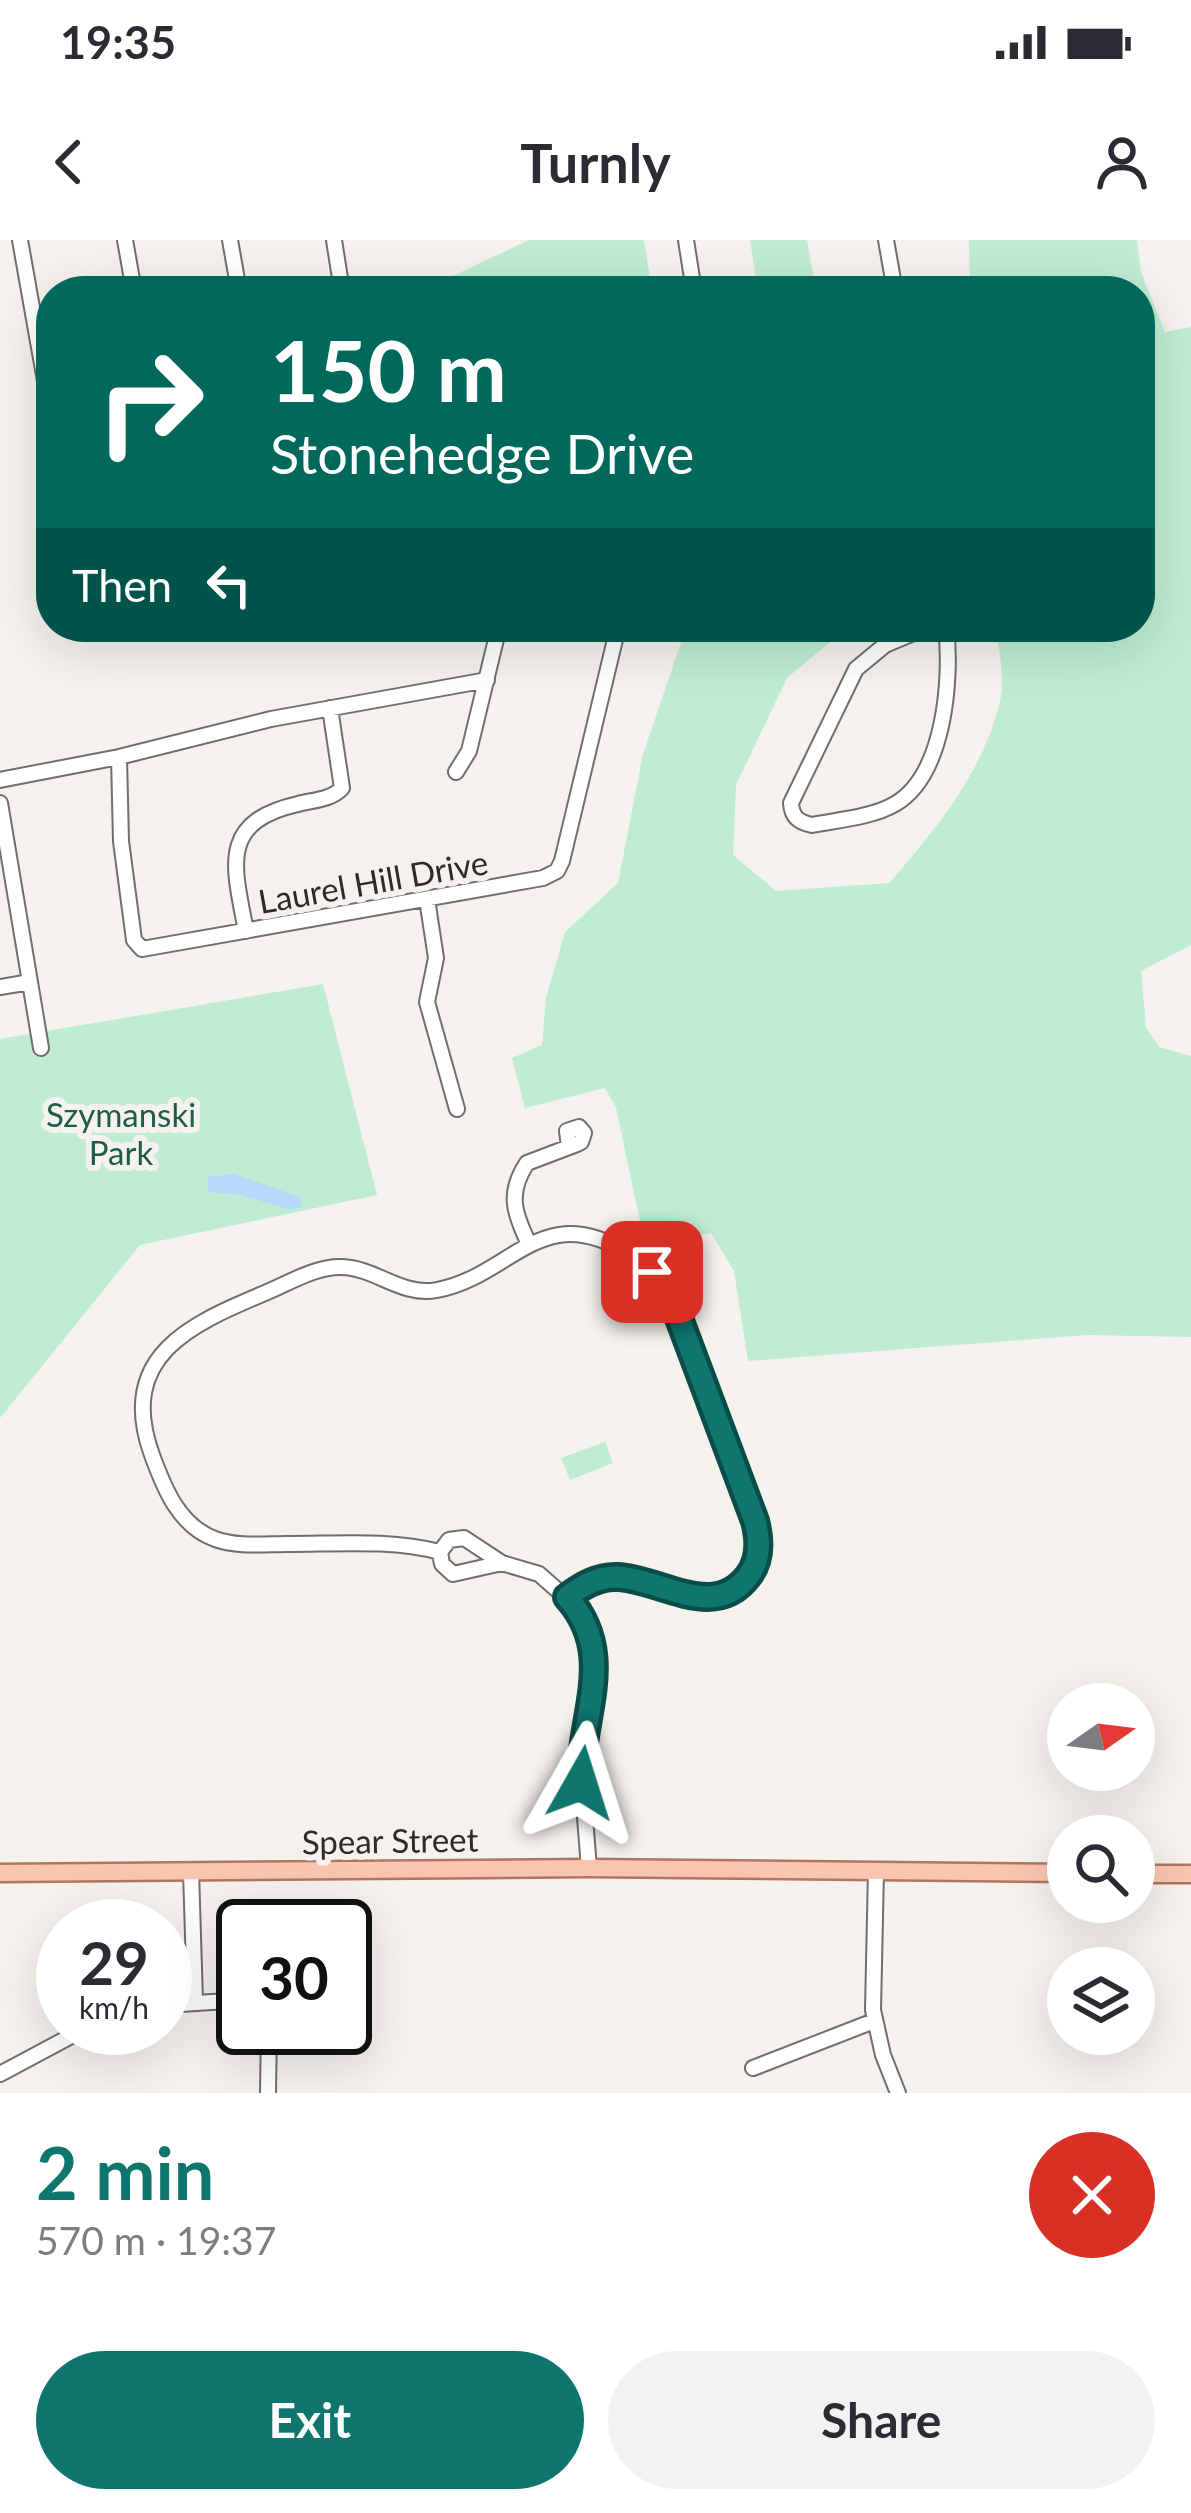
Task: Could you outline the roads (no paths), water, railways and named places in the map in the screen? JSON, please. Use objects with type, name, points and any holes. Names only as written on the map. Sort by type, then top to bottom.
[{"type":"main road","name":"Spear Street","points":[[0,1873],[589,1868],[1047,1873]]},
{"type":"main road","points":[[1155,1874],[1191,1874]]},
{"type":"street","points":[[20,240],[36,330]]},
{"type":"street","points":[[125,240],[131,276]]},
{"type":"street","points":[[230,240],[236,276]]},
{"type":"street","points":[[334,240],[340,276]]},
{"type":"street","points":[[686,240],[692,276]]},
{"type":"street","points":[[886,240],[892,276]]},
{"type":"street","points":[[456,772],[469,752],[496,642]]},
{"type":"street","name":"Laurel Hill Drive","points":[[119,757],[121,841],[136,945],[147,949],[544,878],[557,871],[614,642]]},
{"type":"street","points":[[891,642],[856,669],[791,802],[794,818],[802,823],[812,825],[891,806],[920,781],[938,736],[948,682],[947,642]]},
{"type":"street","points":[[0,780],[487,680]]},
{"type":"street","points":[[246,931],[235,860],[247,827],[268,812],[331,796],[342,788],[330,709]]},
{"type":"street","points":[[1,813],[41,1048]]},
{"type":"street","points":[[427,899],[436,958],[426,998],[457,1109]]},
{"type":"street","points":[[0,987],[30,982]]},
{"type":"street","points":[[529,1244],[514,1209],[515,1186],[527,1163],[569,1147]]},
{"type":"street","points":[[440,1552],[388,1543],[235,1544],[201,1532],[176,1507],[151,1453],[144,1417],[148,1383],[165,1351],[185,1329],[318,1271],[358,1269],[408,1289],[436,1290],[465,1280],[529,1244],[565,1234],[594,1238],[626,1252],[664,1287],[759,1538],[758,1556],[748,1577],[718,1596],[695,1597],[612,1577],[587,1584],[567,1597]]},
{"type":"street","points":[[440,1552],[449,1540],[460,1538],[502,1563],[539,1574],[567,1597],[587,1628],[596,1663],[580,1766],[589,1868]]},
{"type":"street","points":[[440,1552],[444,1567],[454,1574],[502,1563]]},
{"type":"street","points":[[876,1870],[874,2021],[898,2093]]},
{"type":"street","points":[[191,1871],[195,2001]]},
{"type":"street","points":[[192,2001],[216,2001]]},
{"type":"street","points":[[753,2068],[874,2021]]},
{"type":"street","points":[[0,2074],[36,2055]]},
{"type":"street","points":[[268,2093],[269,2055]]},
{"type":"water","points":[[234,1174],[300,1197],[302,1206],[292,1210],[237,1194],[208,1192],[208,1177]]},
{"type":"park label","name":"Szymanski Park","points":[[121,1133]]}]
